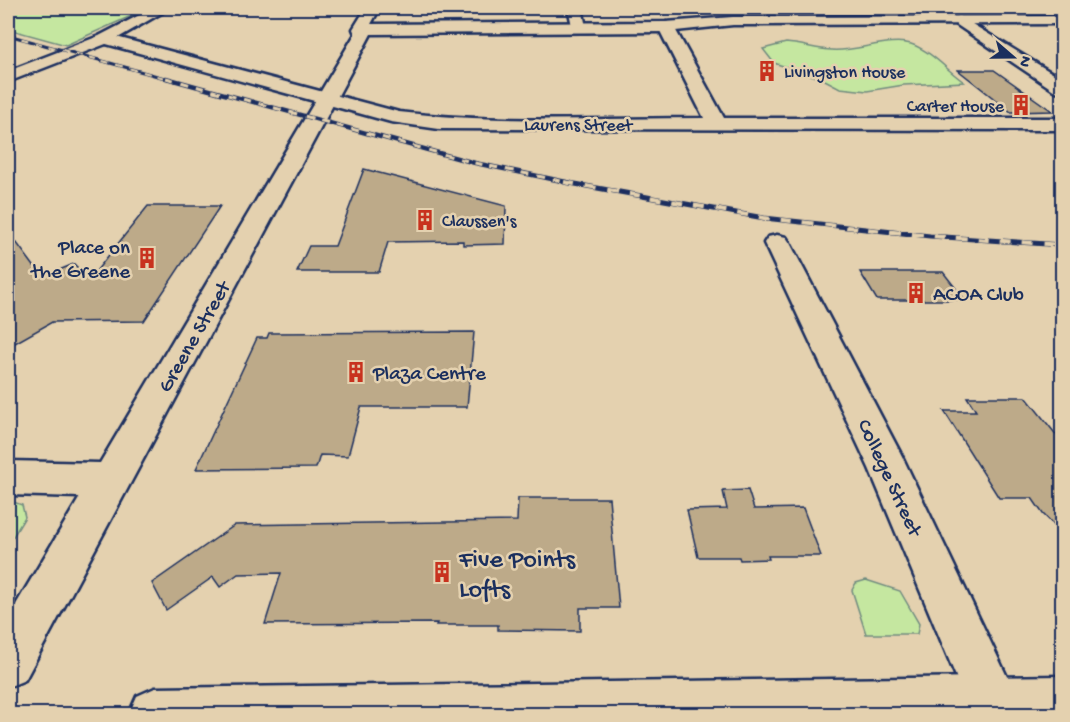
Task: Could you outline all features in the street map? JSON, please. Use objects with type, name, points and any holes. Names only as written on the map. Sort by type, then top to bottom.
[{"type":"street","points":[[8,77],[105,39],[163,8]]},
{"type":"street","name":"Greene Street","points":[[8,663],[327,100],[363,34],[361,29],[373,8]]},
{"type":"street","points":[[575,8],[578,27]]},
{"type":"street","points":[[940,8],[1062,87]]},
{"type":"street","points":[[361,29],[666,27],[733,21],[1062,20]]},
{"type":"street","points":[[666,27],[717,124]]},
{"type":"street","name":"Laurens Street","points":[[105,39],[398,118],[439,123],[1062,124]]},
{"type":"street","name":"College Street","points":[[777,243],[888,468],[994,709]]},
{"type":"street","points":[[8,478],[110,480]]},
{"type":"street","points":[[155,714],[994,709],[1062,702]]},
{"type":"green space","points":[[8,8],[149,8],[66,45],[8,29]]},
{"type":"green space","points":[[903,42],[918,47],[932,56],[964,82],[904,85],[867,91],[840,88],[823,79],[774,63],[763,49],[786,43],[841,50]]},
{"type":"green space","points":[[8,500],[22,505],[25,517],[8,545]]},
{"type":"green space","points":[[866,580],[900,591],[919,624],[917,634],[866,634],[852,590],[856,583]]},
{"type":"building","points":[[958,70],[994,70],[1052,111],[1011,112]]},
{"type":"building","name":"Claussen's","points":[[364,169],[506,206],[505,244],[463,245],[463,241],[388,242],[379,272],[297,272],[309,246],[335,246]]},
{"type":"building","name":"Place on the Greene","points":[[148,206],[220,206],[144,321],[52,322],[8,347],[8,231],[42,277],[74,264],[89,280]]},
{"type":"building","name":"ACOA Club","points":[[860,272],[943,272],[965,300],[877,300]]},
{"type":"building","name":"Plaza Centre","points":[[474,332],[467,407],[361,407],[348,456],[320,455],[316,468],[196,469],[257,338],[267,338],[269,333]]},
{"type":"building","points":[[967,397],[1026,397],[1062,442],[1062,533],[1043,514],[1032,498],[999,498],[944,411],[976,411]]},
{"type":"building","points":[[748,490],[754,509],[803,508],[821,556],[768,556],[769,559],[740,560],[739,557],[698,557],[687,510],[727,509],[723,491]]},
{"type":"building","points":[[518,498],[609,498],[619,608],[580,608],[580,631],[498,630],[498,625],[436,625],[437,623],[265,624],[281,573],[238,574],[220,587],[213,577],[166,610],[152,583],[235,525],[517,521]]},
{"type":"railway","points":[[8,35],[172,80]]},
{"type":"railway","points":[[166,78],[475,163],[571,183]]},
{"type":"railway","points":[[564,182],[764,218],[930,236],[1062,245]]},
{"type":"place","name":"Livingston House","points":[[767,71]]},
{"type":"place","name":"Carter House","points":[[1021,105]]},
{"type":"place","name":"Claussen's","points":[[425,220]]},
{"type":"place","name":"Place on the Greene","points":[[147,258]]},
{"type":"place","name":"ACOA Club","points":[[916,293]]},
{"type":"place","name":"Plaza Centre","points":[[356,372]]},
{"type":"place","name":"Five Points Lofts","points":[[442,572]]}]
